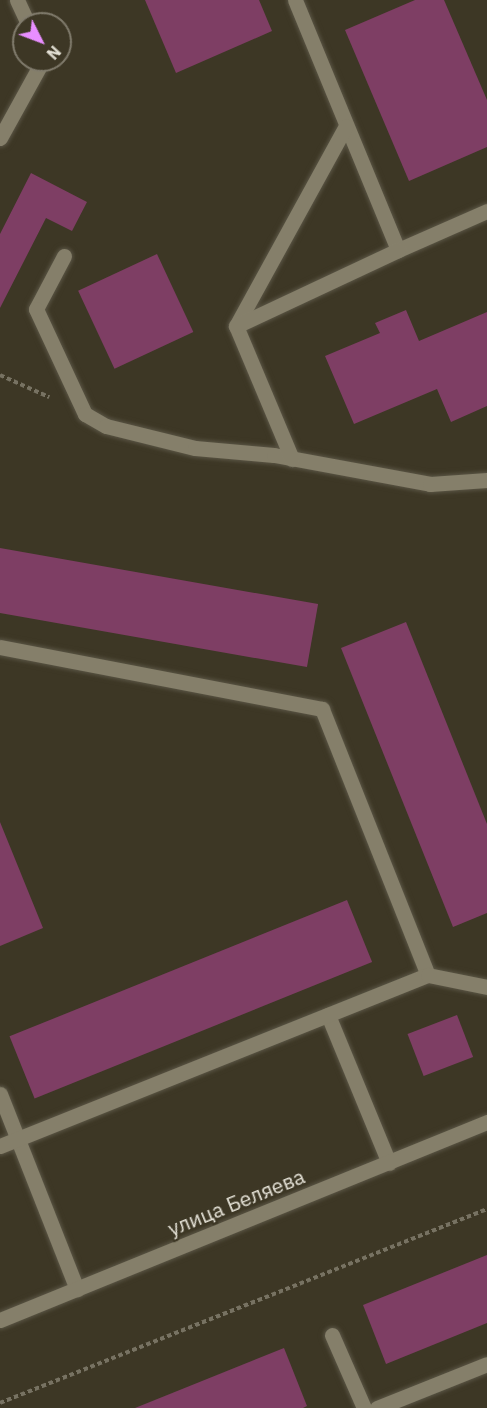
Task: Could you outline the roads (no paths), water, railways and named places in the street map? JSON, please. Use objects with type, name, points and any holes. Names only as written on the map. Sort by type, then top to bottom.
[{"type":"street","points":[[295,0],[398,250]]},
{"type":"street","points":[[0,138],[36,72]]},
{"type":"street","points":[[236,326],[346,126]]},
{"type":"street","points":[[236,326],[487,211]]},
{"type":"street","points":[[64,256],[36,309],[85,414],[130,433],[195,448],[292,459],[430,484],[487,480]]},
{"type":"street","points":[[236,326],[292,459]]},
{"type":"street","points":[[0,647],[322,709],[428,975]]},
{"type":"street","points":[[0,1146],[428,975],[487,987]]},
{"type":"street","points":[[328,1015],[389,1163]]},
{"type":"street","points":[[0,1094],[77,1289]]},
{"type":"street","name":"улица Беляева","points":[[0,1320],[487,1122]]},
{"type":"street","points":[[332,1335],[364,1408]]},
{"type":"street","points":[[377,1408],[487,1364]]}]
